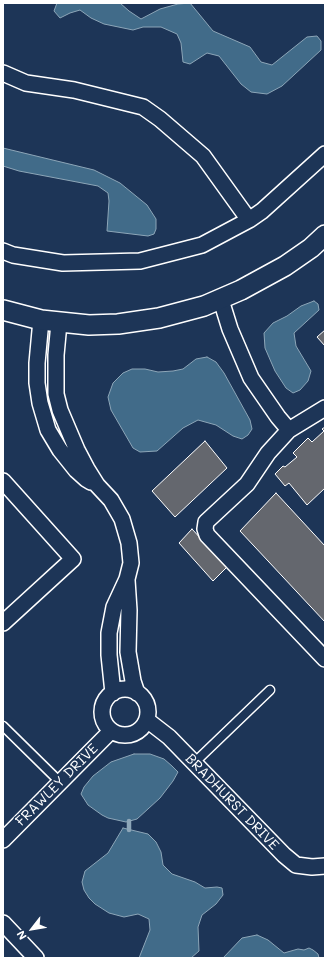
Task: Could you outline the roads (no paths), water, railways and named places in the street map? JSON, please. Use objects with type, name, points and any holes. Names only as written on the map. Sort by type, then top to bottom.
[{"type":"street","points":[[3,73],[26,83],[74,90],[143,107],[160,119],[203,156],[249,220]]},
{"type":"street","points":[[3,250],[13,255],[63,263],[140,261],[202,245],[249,220],[262,211],[325,154]]},
{"type":"street","points":[[3,310],[50,321],[89,325],[118,324],[159,318],[191,310],[220,300],[262,279],[285,266],[311,248],[325,235]]},
{"type":"street","points":[[220,300],[230,329],[251,378],[278,417],[289,430]]},
{"type":"street","points":[[50,321],[37,363],[37,383],[40,403],[48,430],[60,450],[76,470],[86,479],[98,485],[111,500],[122,519],[129,543],[131,563],[127,579],[114,607],[108,633],[112,693]]},
{"type":"street","points":[[325,408],[289,430],[268,453],[247,484],[206,522],[205,529],[207,535],[325,660]]},
{"type":"street","points":[[3,481],[73,559],[3,623]]},
{"type":"street","points":[[127,579],[129,610],[128,652],[133,681],[137,693]]},
{"type":"street","points":[[121,690],[129,690],[137,693],[143,698],[147,705],[148,713],[147,720],[141,729],[132,734],[121,735],[111,731],[106,726],[102,712],[103,704],[107,698],[112,693],[121,690]]},
{"type":"street","name":"BRADHURST DRIVE","points":[[147,720],[169,737],[284,855],[296,865],[312,867],[325,866]]},
{"type":"street","name":"FRAWLEY DRIVE","points":[[3,840],[111,731]]},
{"type":"street","points":[[3,923],[36,958]]},
{"type":"lane","points":[[194,763],[270,690]]},
{"type":"lane","points":[[3,726],[60,782]]},
{"type":"water","points":[[57,3],[120,3],[141,19],[160,9],[178,4],[190,3],[213,31],[250,47],[261,62],[272,65],[307,37],[317,36],[321,41],[321,50],[282,86],[267,94],[251,92],[241,84],[219,56],[207,53],[190,64],[183,62],[181,43],[177,34],[161,27],[143,27],[133,30],[104,24],[91,18],[80,10],[60,18],[54,11]]},
{"type":"water","points":[[3,148],[94,170],[120,183],[147,205],[156,219],[156,229],[154,234],[148,236],[107,231],[109,201],[108,193],[98,186],[19,171],[3,166]]},
{"type":"water","points":[[314,301],[318,304],[319,310],[294,333],[296,346],[311,371],[308,381],[300,390],[293,393],[286,388],[275,371],[265,348],[264,333],[273,323],[287,316],[301,306]]},
{"type":"water","points":[[207,357],[216,362],[224,373],[250,420],[252,429],[248,435],[242,439],[233,436],[216,425],[198,420],[183,428],[157,451],[140,452],[133,448],[111,410],[108,397],[113,383],[123,373],[132,369],[145,369],[158,372],[173,371],[183,369],[196,359]]},
{"type":"water","points":[[134,754],[150,754],[164,759],[178,772],[160,798],[137,819],[126,822],[108,818],[88,805],[81,794],[84,787],[93,776],[111,762]]},
{"type":"water","points":[[123,828],[148,834],[156,842],[161,852],[163,865],[172,874],[195,882],[205,888],[222,888],[223,895],[216,904],[202,915],[198,927],[199,951],[191,958],[139,958],[150,930],[149,919],[138,914],[124,917],[109,913],[95,904],[84,890],[82,882],[85,871],[108,853]]},
{"type":"water","points":[[257,935],[268,940],[284,953],[309,948],[318,954],[319,958],[223,958],[242,938]]},
{"type":"waterway","points":[[129,821],[129,830]]}]
